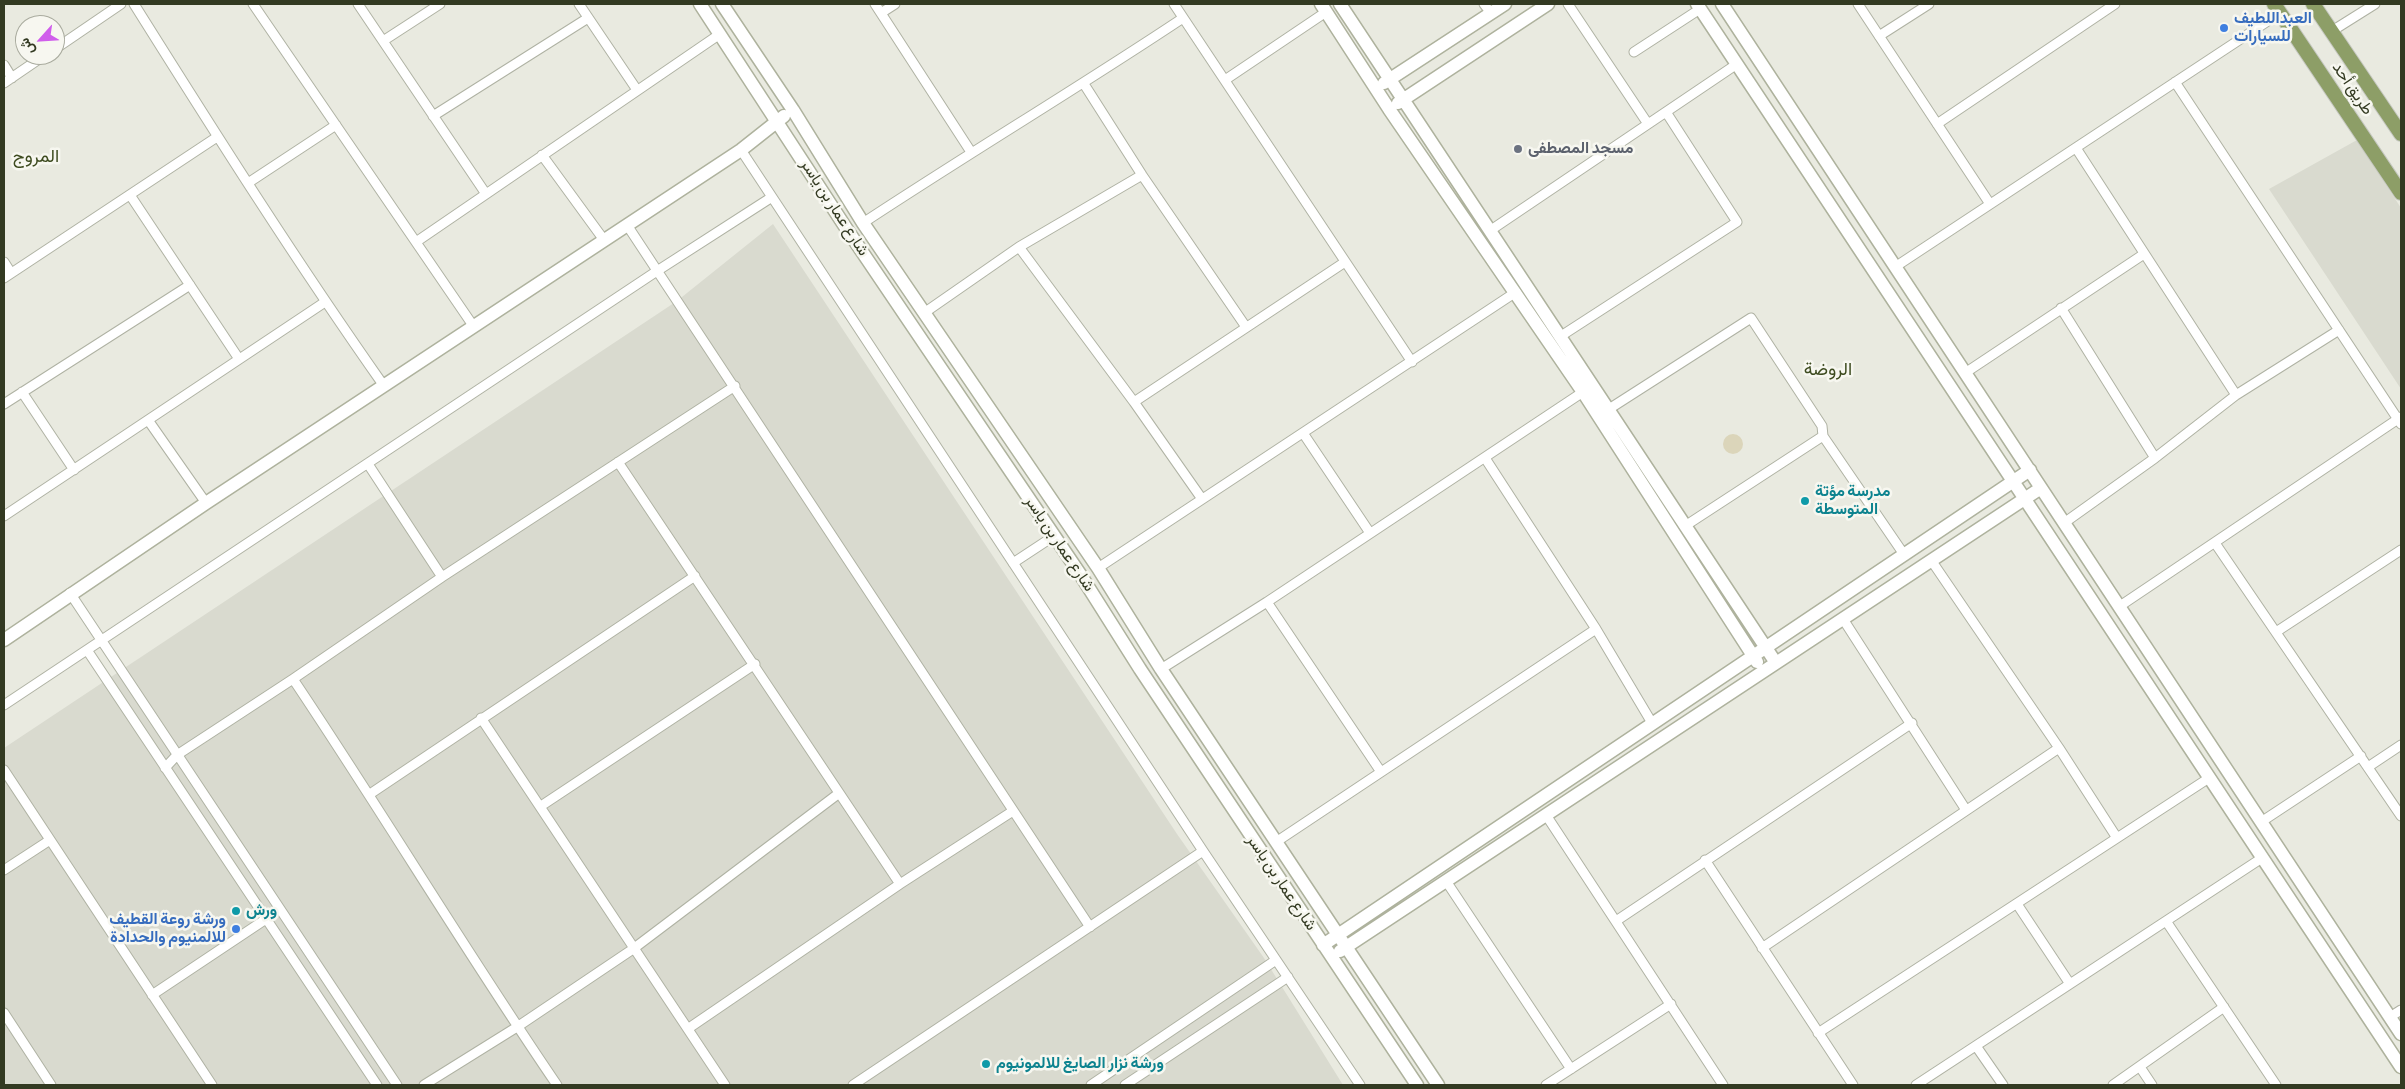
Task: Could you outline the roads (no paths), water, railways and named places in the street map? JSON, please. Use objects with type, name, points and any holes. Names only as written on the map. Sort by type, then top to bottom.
[{"type":"main road","name":"طريق أحد","points":[[2313,4],[2401,134]]},
{"type":"main road","name":"طريق أحد","points":[[2277,8],[2401,193]]},
{"type":"street","points":[[65,41],[121,4]]},
{"type":"street","points":[[134,4],[217,137],[325,302],[384,386]]},
{"type":"street","points":[[254,4],[474,327]]},
{"type":"street","points":[[358,4],[486,194]]},
{"type":"street","points":[[383,41],[440,4]]},
{"type":"street","points":[[579,4],[637,90]]},
{"type":"street","name":"شارع عمار بن ياسر","points":[[700,4],[909,323],[1054,536],[1417,1085]]},
{"type":"street","name":"شارع عمار بن ياسر","points":[[722,4],[863,223],[1098,568],[1161,669],[1438,1085]]},
{"type":"street","points":[[875,4],[971,152]]},
{"type":"street","points":[[881,13],[895,4]]},
{"type":"street","points":[[1174,4],[1412,362]]},
{"type":"street","points":[[1340,4],[1776,663]]},
{"type":"street","points":[[1376,89],[1487,8],[1505,4]]},
{"type":"street","points":[[1389,109],[1548,4]]},
{"type":"street","points":[[1568,4],[1648,124]]},
{"type":"street","points":[[1858,4],[1990,204]]},
{"type":"street","points":[[1879,36],[1929,4]]},
{"type":"street","points":[[1937,124],[2115,4]]},
{"type":"street","points":[[2332,31],[2375,4]]},
{"type":"street","points":[[1725,5],[2401,1034]]},
{"type":"street","points":[[1634,52],[1699,6],[2401,1067]]},
{"type":"street","points":[[1225,80],[1323,8],[1389,109],[1583,392],[1763,671]]},
{"type":"street","points":[[1895,266],[2175,82],[2277,8]]},
{"type":"street","points":[[433,116],[588,18]]},
{"type":"street","points":[[863,223],[971,152],[1084,84],[1183,18]]},
{"type":"street","points":[[416,242],[720,34]]},
{"type":"street","points":[[1491,230],[1736,64]]},
{"type":"street","points":[[4,65],[12,78]]},
{"type":"street","points":[[4,83],[31,65]]},
{"type":"street","points":[[2120,606],[2400,420],[2175,82]]},
{"type":"street","points":[[1084,84],[1142,175],[1246,327]]},
{"type":"street","points":[[4,640],[70,593],[741,150],[792,110]]},
{"type":"street","points":[[1561,336],[1737,222],[1666,112]]},
{"type":"street","points":[[248,183],[336,125]]},
{"type":"street","points":[[4,262],[8,276],[217,137]]},
{"type":"street","points":[[2076,148],[2236,395]]},
{"type":"street","points":[[741,150],[1203,851],[1360,1085]]},
{"type":"street","points":[[542,155],[604,240]]},
{"type":"street","points":[[924,313],[1019,247],[1142,175]]},
{"type":"street","points":[[130,195],[239,359]]},
{"type":"street","points":[[4,705],[657,271],[772,197]]},
{"type":"street","points":[[627,225],[735,386],[1090,927]]},
{"type":"street","points":[[1019,247],[1134,402],[1202,499]]},
{"type":"street","points":[[1965,373],[2144,254]]},
{"type":"street","points":[[1134,402],[1345,262]]},
{"type":"street","points":[[4,404],[190,285]]},
{"type":"street","points":[[1098,568],[1516,292]]},
{"type":"street","points":[[4,516],[325,302]]},
{"type":"street","points":[[2061,308],[2155,458]]},
{"type":"street","points":[[1609,409],[1751,318],[1822,426],[1823,436],[1904,554]]},
{"type":"street","points":[[2064,523],[2155,458],[2236,395],[2339,330]]},
{"type":"street","points":[[164,766],[442,577],[735,386]]},
{"type":"street","points":[[22,392],[74,470]]},
{"type":"street","points":[[1161,669],[1267,602],[1583,392]]},
{"type":"street","points":[[148,420],[206,503]]},
{"type":"street","points":[[1303,433],[1370,534]]},
{"type":"street","points":[[1685,526],[1823,436]]},
{"type":"street","points":[[1485,458],[1596,629],[1652,723]]},
{"type":"street","points":[[618,462],[755,664],[838,794],[900,884]]},
{"type":"street","points":[[368,464],[442,577]]},
{"type":"street","points":[[1323,944],[2012,480],[2030,470]]},
{"type":"street","points":[[1331,957],[2041,488]]},
{"type":"street","points":[[1013,564],[1054,536]]},
{"type":"street","points":[[2215,543],[2401,816]]},
{"type":"street","points":[[2276,632],[2401,550]]},
{"type":"street","points":[[1931,560],[2059,748],[2117,838]]},
{"type":"street","points":[[370,794],[480,718],[695,576]]},
{"type":"street","points":[[70,593],[175,757],[398,1085]]},
{"type":"street","points":[[1267,602],[1380,772]]},
{"type":"street","points":[[1843,618],[1966,810]]},
{"type":"street","points":[[1276,842],[1596,629]]},
{"type":"street","points":[[87,650],[377,1085]]},
{"type":"street","points":[[541,806],[755,664]]},
{"type":"street","points":[[293,679],[370,794],[517,1027],[557,1085]]},
{"type":"street","points":[[480,718],[541,806],[633,949],[689,1028],[725,1085]]},
{"type":"street","points":[[1616,921],[1912,723]]},
{"type":"street","points":[[2368,767],[2401,745]]},
{"type":"street","points":[[1762,948],[2059,748]]},
{"type":"street","points":[[2262,822],[2361,756]]},
{"type":"street","points":[[4,770],[212,1085]]},
{"type":"street","points":[[1818,1033],[2209,778]]},
{"type":"street","points":[[424,1085],[517,1027],[633,949],[838,794]]},
{"type":"street","points":[[689,1028],[900,884],[1013,811]]},
{"type":"street","points":[[1546,815],[1723,1085]]},
{"type":"street","points":[[4,870],[50,840]]},
{"type":"street","points":[[853,1085],[1203,851]]},
{"type":"street","points":[[1916,1085],[2262,858]]},
{"type":"street","points":[[1705,860],[1853,1085]]},
{"type":"street","points":[[1446,881],[1571,1069]]},
{"type":"street","points":[[2017,904],[2070,984]]},
{"type":"street","points":[[152,995],[266,919]]},
{"type":"street","points":[[2166,921],[2276,1085]]},
{"type":"street","points":[[1091,1085],[1276,960]]},
{"type":"street","points":[[1125,1085],[1288,977]]},
{"type":"street","points":[[1546,1085],[1671,1004]]},
{"type":"street","points":[[2113,1085],[2224,1007]]},
{"type":"street","points":[[2390,1017],[2401,1010]]},
{"type":"street","points":[[4,1013],[52,1085]]},
{"type":"street","points":[[1976,1046],[2003,1085]]},
{"type":"street","points":[[2140,1067],[2152,1085]]},
{"type":"place","name":"العبداللطيف للسيارات","points":[[2224,28]]},
{"type":"place","name":"مسجد المصطفى","points":[[1518,149]]},
{"type":"place","name":"مدرسة مؤتة المتوسطة","points":[[1805,501]]},
{"type":"place","name":"ورش","points":[[236,911]]},
{"type":"place","name":"ورشة روعة القطيف للالمنيوم والحدادة","points":[[236,929]]},
{"type":"place","name":"ورشة نزار الصايغ للالمونيوم","points":[[986,1064]]},
{"type":"district","name":"المروج","points":[[36,157]]},
{"type":"district","name":"الروضة","points":[[1828,370]]}]
